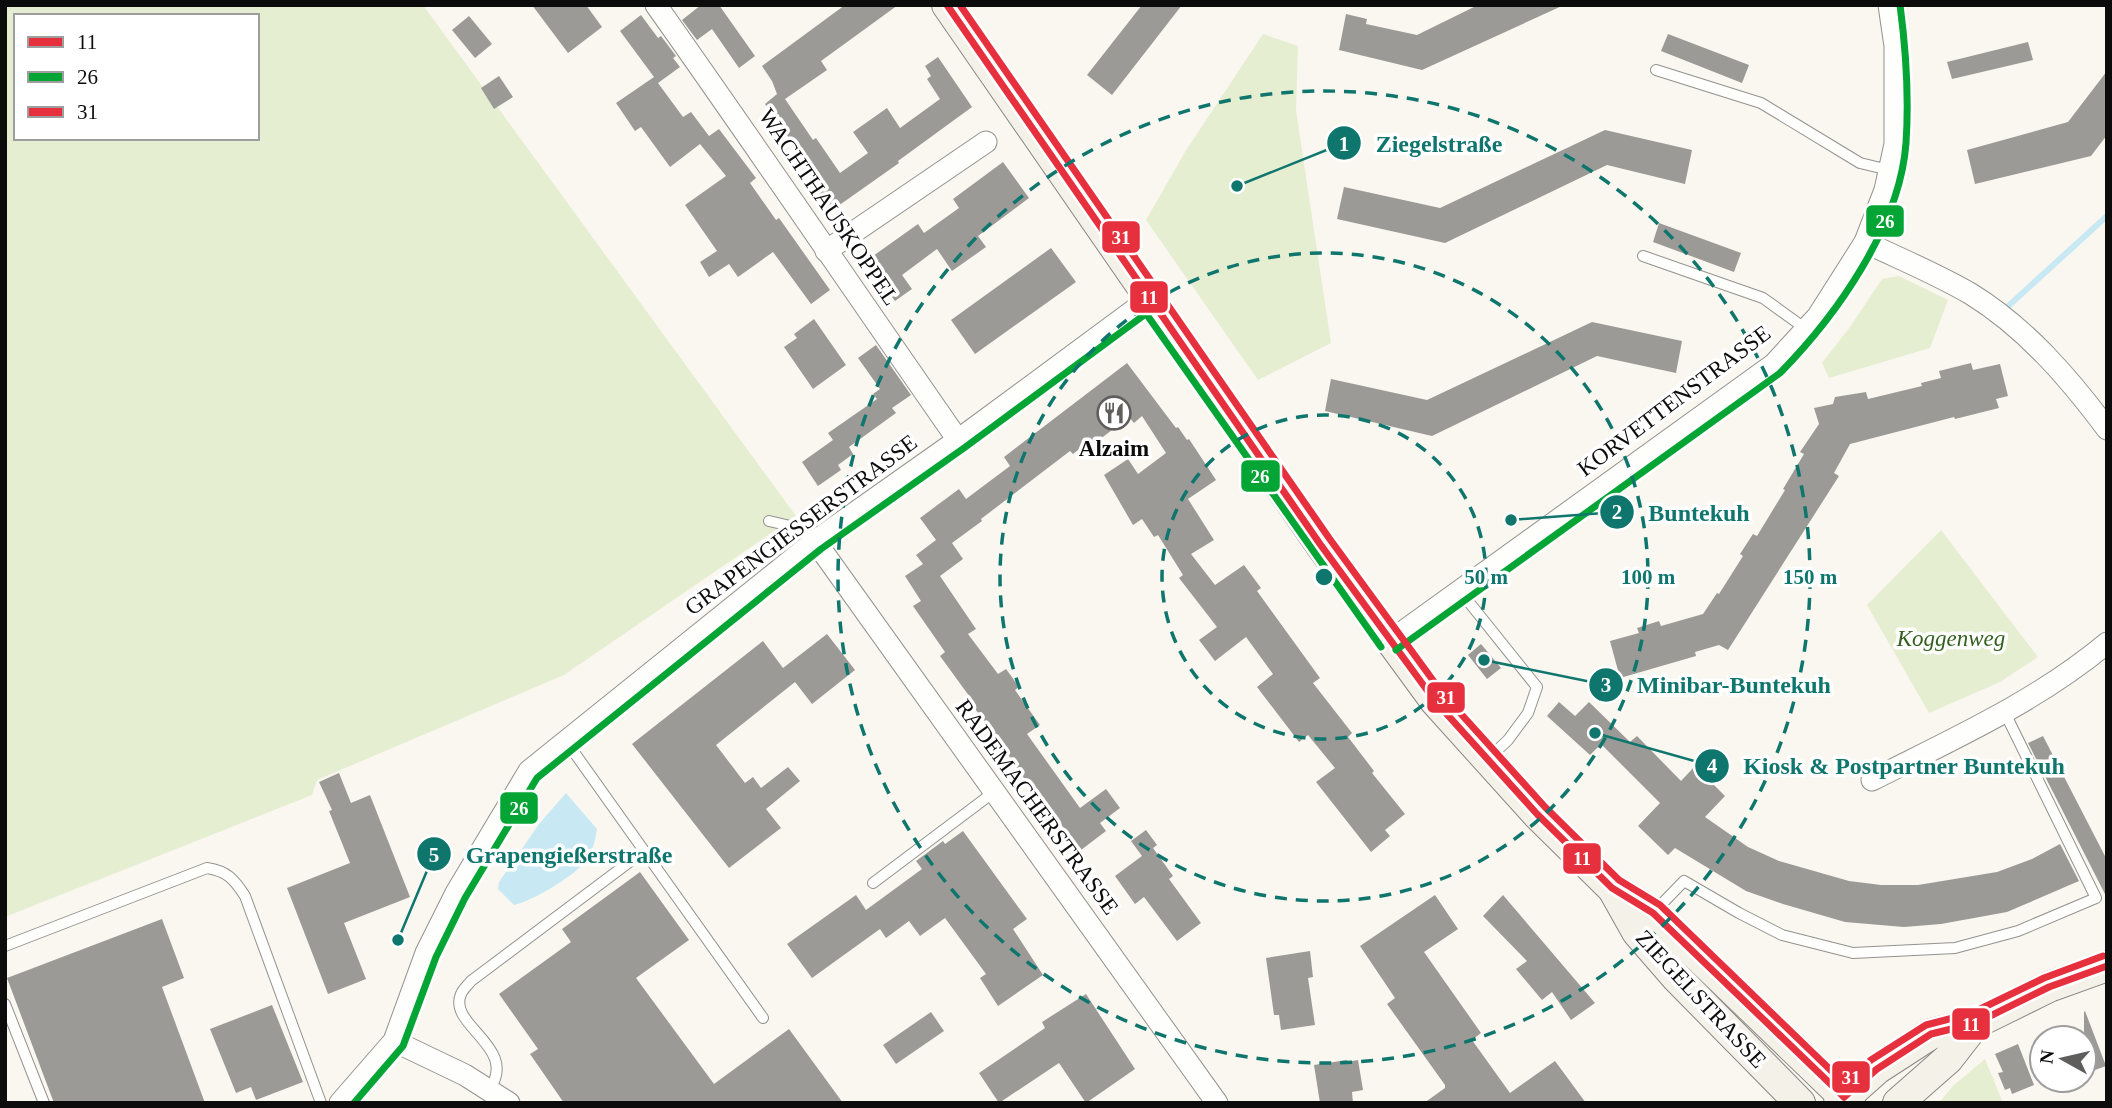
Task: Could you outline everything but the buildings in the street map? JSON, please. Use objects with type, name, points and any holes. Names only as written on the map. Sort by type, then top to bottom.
[{"type":"main road","name":"ZIEGELSTRASSE","points":[[947,5],[1149,299],[1435,701],[1487,760],[1612,888],[1653,913],[1844,1101]]},
{"type":"main road","name":"ZIEGELSTRASSE","points":[[1612,888],[1637,932],[1676,977],[1800,1103]]},
{"type":"main road","points":[[1844,1101],[1877,1069],[1931,1034],[1976,1023],[2049,987],[2107,966]]},
{"type":"main road","points":[[1898,1103],[1948,1059],[1976,1023]]},
{"type":"street","name":"WACHTHAUSKOPPEL","points":[[656,5],[958,440]]},
{"type":"street","name":"KORVETTENSTRASSE","points":[[1390,640],[1774,364],[1818,316],[1865,242],[1885,190],[1895,144],[1895,46],[1889,5]]},
{"type":"street","points":[[826,251],[986,142]]},
{"type":"street","points":[[1865,242],[1970,294],[2004,317],[2069,378],[2107,429]]},
{"type":"street","name":"GRAPENGIESSERSTRASSE","points":[[340,1103],[394,1041],[426,953],[456,893],[529,771],[815,541],[958,440],[1149,299]]},
{"type":"street","name":"RADEMACHERSTRASSE","points":[[815,541],[1217,1103]]},
{"type":"street","points":[[1872,780],[2005,713],[2082,664],[2107,643]]},
{"type":"street","points":[[394,1041],[465,1075],[509,1103]]},
{"type":"lane","points":[[1656,70],[1760,103],[1860,163],[1889,170]]},
{"type":"lane","points":[[1643,256],[1763,299],[1806,329]]},
{"type":"lane","points":[[769,521],[799,528],[815,541]]},
{"type":"lane","points":[[1460,591],[1537,687],[1528,713],[1508,740],[1487,760]]},
{"type":"lane","points":[[1653,913],[1684,881],[1738,913],[1783,934],[1853,953],[1889,952],[1955,948],[2018,931],[2096,898],[2005,713]]},
{"type":"lane","points":[[566,741],[763,1018]]},
{"type":"lane","points":[[873,883],[994,792]]},
{"type":"lane","points":[[489,1090],[497,1079],[497,1060],[459,1006],[460,995],[471,981],[644,851]]},
{"type":"lane","points":[[5,946],[207,867],[222,870],[232,877],[245,896],[321,1103]]},
{"type":"lane","points":[[5,1004],[44,1103]]},
{"type":"green space","points":[[5,5],[423,5],[796,516],[564,675],[317,780],[312,795],[5,917]]},
{"type":"green space","points":[[1263,34],[1298,46],[1296,110],[1331,343],[1258,380],[1146,220],[1185,152]]},
{"type":"green space","points":[[1899,276],[1948,300],[1930,348],[1829,378],[1822,363],[1882,279]]},
{"type":"green space","name":"Koggenweg","points":[[1941,530],[2038,657],[2000,682],[1929,713],[1867,605]]},
{"type":"green space","points":[[1985,1059],[2003,1103],[1939,1103],[1953,1086]]},
{"type":"water","points":[[566,793],[597,829],[590,854],[580,867],[563,880],[532,899],[514,905],[498,889],[499,882],[539,824]]},
{"type":"waterway","points":[[2005,309],[2107,216]]},
{"type":"transit line","name":"11","points":[[947,5],[1320,544],[1435,701],[1537,814],[1612,888],[1653,913],[1844,1097]]},
{"type":"transit line","name":"31","points":[[960,5],[1329,538],[1443,694],[1545,807],[1619,880],[1660,905],[1844,1083],[1871,1060],[1926,1025],[1972,1013],[2044,978],[2103,956]]},
{"type":"transit line","name":"26","points":[[1396,650],[1780,373],[1823,324],[1843,297],[1879,237],[1901,174],[1906,143],[1907,109],[1900,5]]},
{"type":"transit line","name":"26","points":[[1140,305],[1381,647]]},
{"type":"transit line","name":"26","points":[[354,1103],[403,1046],[436,957],[465,898],[537,778],[821,549],[964,448],[1155,307]]},
{"type":"transit line","name":"11","points":[[1844,1097],[1877,1069],[1931,1034],[1976,1023],[2049,987],[2107,966]]},
{"type":"place","name":"Ziegelstraße","points":[[1237,186]]},
{"type":"place","name":"Alzaim","points":[[1114,413]]},
{"type":"place","name":"Buntekuh","points":[[1511,520]]},
{"type":"place","name":"Minibar-Buntekuh","points":[[1484,660]]},
{"type":"place","name":"Kiosk & Postpartner Buntekuh","points":[[1595,733]]},
{"type":"place","name":"Grapengießerstraße","points":[[398,940]]}]
